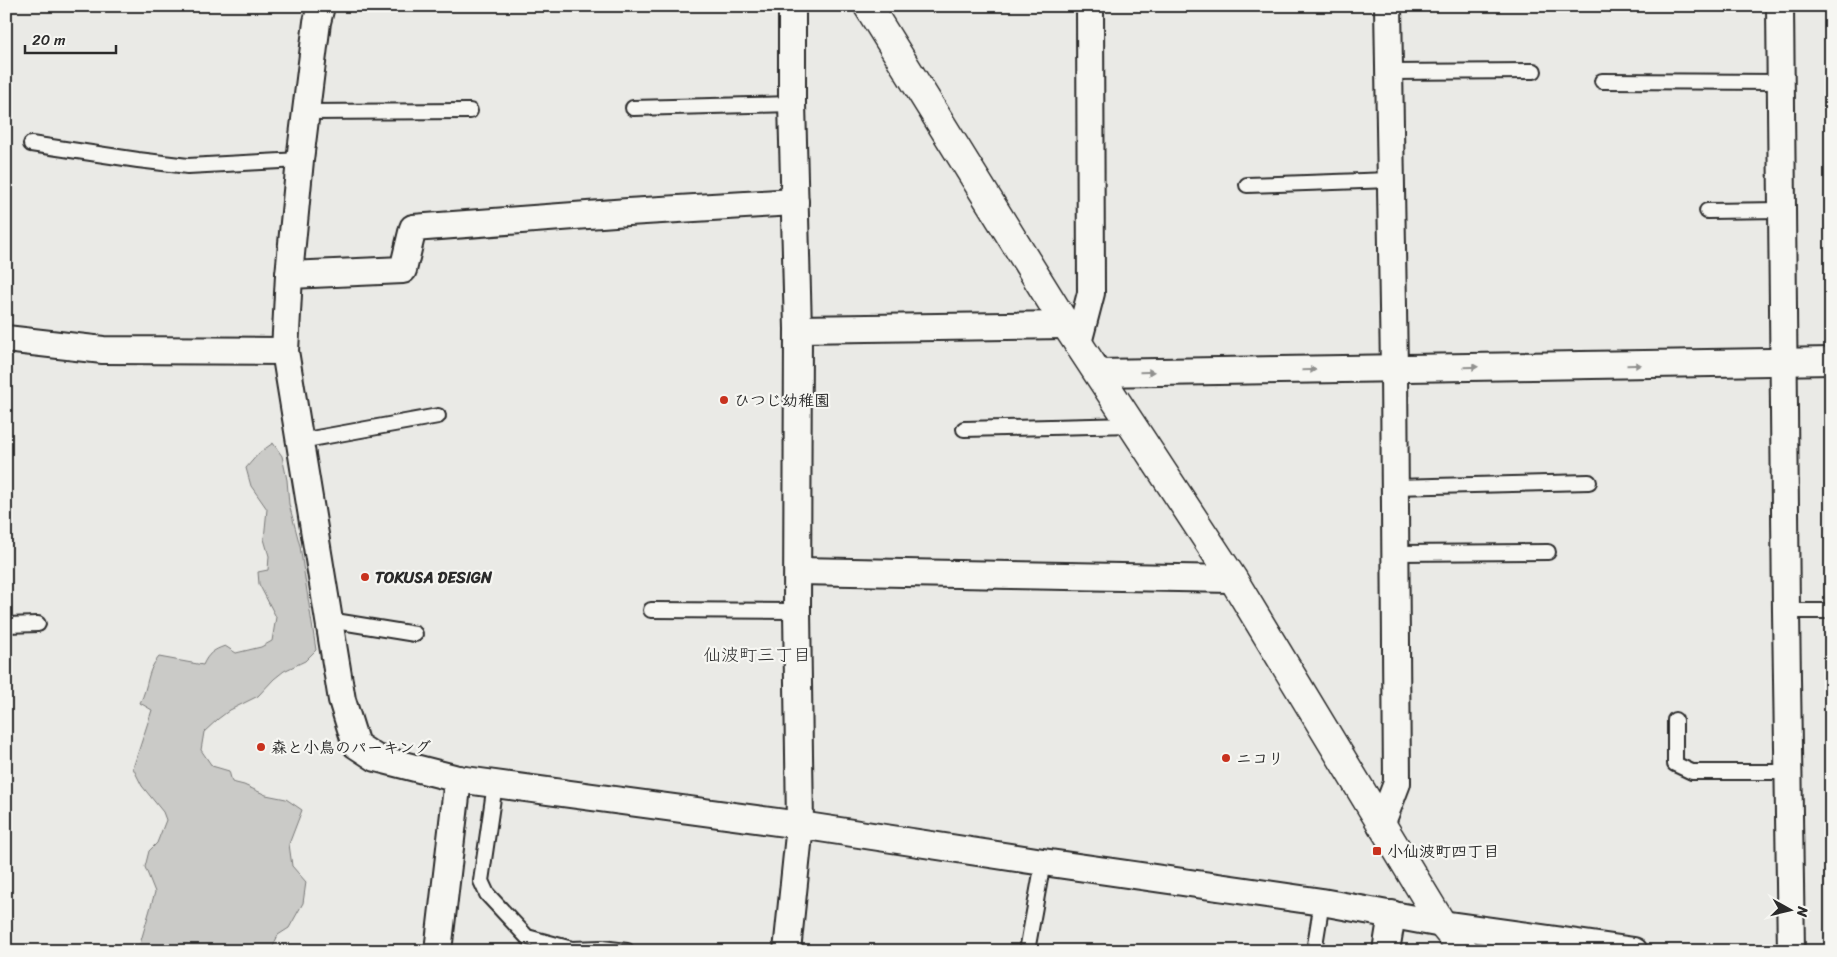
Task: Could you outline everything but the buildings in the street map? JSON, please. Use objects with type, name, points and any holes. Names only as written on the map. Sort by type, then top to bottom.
[{"type":"street","points":[[321,6],[317,22],[305,112],[289,275],[285,351],[342,700],[356,744],[376,758],[458,779],[800,825],[1322,902],[1442,924],[1634,951]]},
{"type":"street","points":[[787,951],[800,825],[797,611],[798,329],[792,104],[792,6]]},
{"type":"street","points":[[868,6],[1072,334],[1233,579],[1380,825],[1442,924],[1464,951]]},
{"type":"street","points":[[1072,334],[1091,293],[1090,6]]},
{"type":"street","points":[[1380,825],[1397,783],[1394,368],[1388,6]]},
{"type":"street","points":[[1780,6],[1791,951]]},
{"type":"street","points":[[289,275],[404,270],[414,228],[795,202]]},
{"type":"street","points":[[798,329],[1072,334]]},
{"type":"street","points":[[6,339],[102,350],[285,351]]},
{"type":"street","points":[[1098,373],[1831,361]]},
{"type":"street","points":[[798,571],[1233,579]]},
{"type":"street","points":[[438,951],[458,779]]},
{"type":"street","points":[[1386,951],[1392,914]]},
{"type":"lane","points":[[1388,72],[1534,71]]},
{"type":"lane","points":[[1602,82],[1780,82]]},
{"type":"lane","points":[[633,108],[792,104]]},
{"type":"lane","points":[[305,112],[470,111]]},
{"type":"lane","points":[[31,144],[188,166],[300,160]]},
{"type":"lane","points":[[1247,185],[1390,180]]},
{"type":"lane","points":[[1707,211],[1781,210]]},
{"type":"lane","points":[[300,441],[438,416]]},
{"type":"lane","points":[[964,429],[1132,425]]},
{"type":"lane","points":[[1395,486],[1588,482]]},
{"type":"lane","points":[[1396,553],[1548,552]]},
{"type":"lane","points":[[652,610],[797,611]]},
{"type":"lane","points":[[1786,611],[1831,611]]},
{"type":"lane","points":[[329,620],[415,634]]},
{"type":"lane","points":[[6,625],[38,624]]},
{"type":"lane","points":[[1675,720],[1675,764],[1692,772],[1788,772]]},
{"type":"lane","points":[[495,784],[481,881],[487,894],[527,937],[572,949],[602,948],[626,951]]},
{"type":"lane","points":[[1026,951],[1043,862]]},
{"type":"lane","points":[[1314,951],[1322,902]]},
{"type":"shaded area","points":[[273,443],[282,456],[287,480],[289,504],[300,546],[316,650],[305,661],[284,671],[258,696],[230,710],[218,719],[204,732],[201,750],[212,766],[229,771],[232,782],[266,795],[286,799],[302,810],[289,844],[292,866],[306,882],[303,903],[289,928],[278,935],[271,951],[138,951],[155,892],[145,867],[149,851],[157,843],[166,820],[163,812],[142,786],[133,768],[152,710],[140,703],[152,668],[159,657],[203,665],[211,653],[225,646],[236,653],[261,647],[272,641],[276,617],[259,584],[258,572],[268,570],[269,556],[264,539],[267,509],[251,486],[246,468],[259,453]]},
{"type":"place","name":"ひつじ幼稚園","points":[[724,400]]},
{"type":"place","name":"TOKUSA DESIGN","points":[[365,577]]},
{"type":"place","name":"森と小鳥のパーキング","points":[[261,747]]},
{"type":"place","name":"ニコリ","points":[[1226,758]]},
{"type":"place","name":"小仙波町四丁目","points":[[1377,851]]},
{"type":"district","name":"仙波町三丁目","points":[[757,655]]}]
